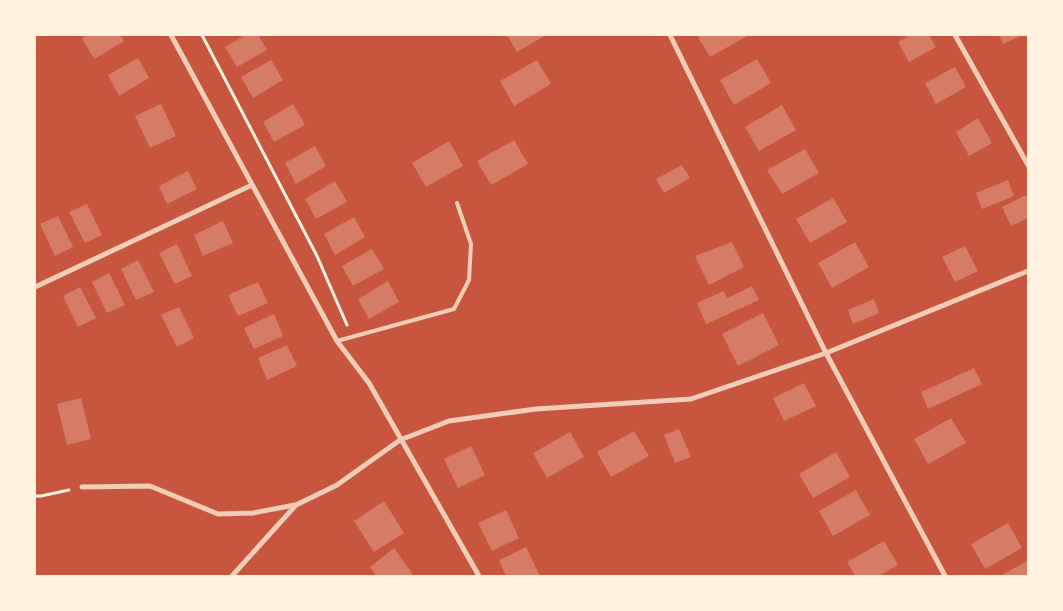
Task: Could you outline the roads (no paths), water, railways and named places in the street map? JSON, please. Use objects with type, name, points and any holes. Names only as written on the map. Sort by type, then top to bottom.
[{"type":"street","points":[[171,35],[337,341],[369,383],[479,576]]},
{"type":"street","points":[[670,35],[826,354],[945,576]]},
{"type":"street","points":[[955,35],[1028,165]]},
{"type":"street","points":[[35,287],[252,185]]},
{"type":"street","points":[[82,487],[150,486],[218,514],[253,512],[296,505],[338,485],[400,440],[449,421],[536,409],[691,400],[826,354],[1028,271]]},
{"type":"street","points":[[232,576],[296,505]]},
{"type":"lane","points":[[337,341],[454,309],[469,280],[471,244],[457,203]]}]
